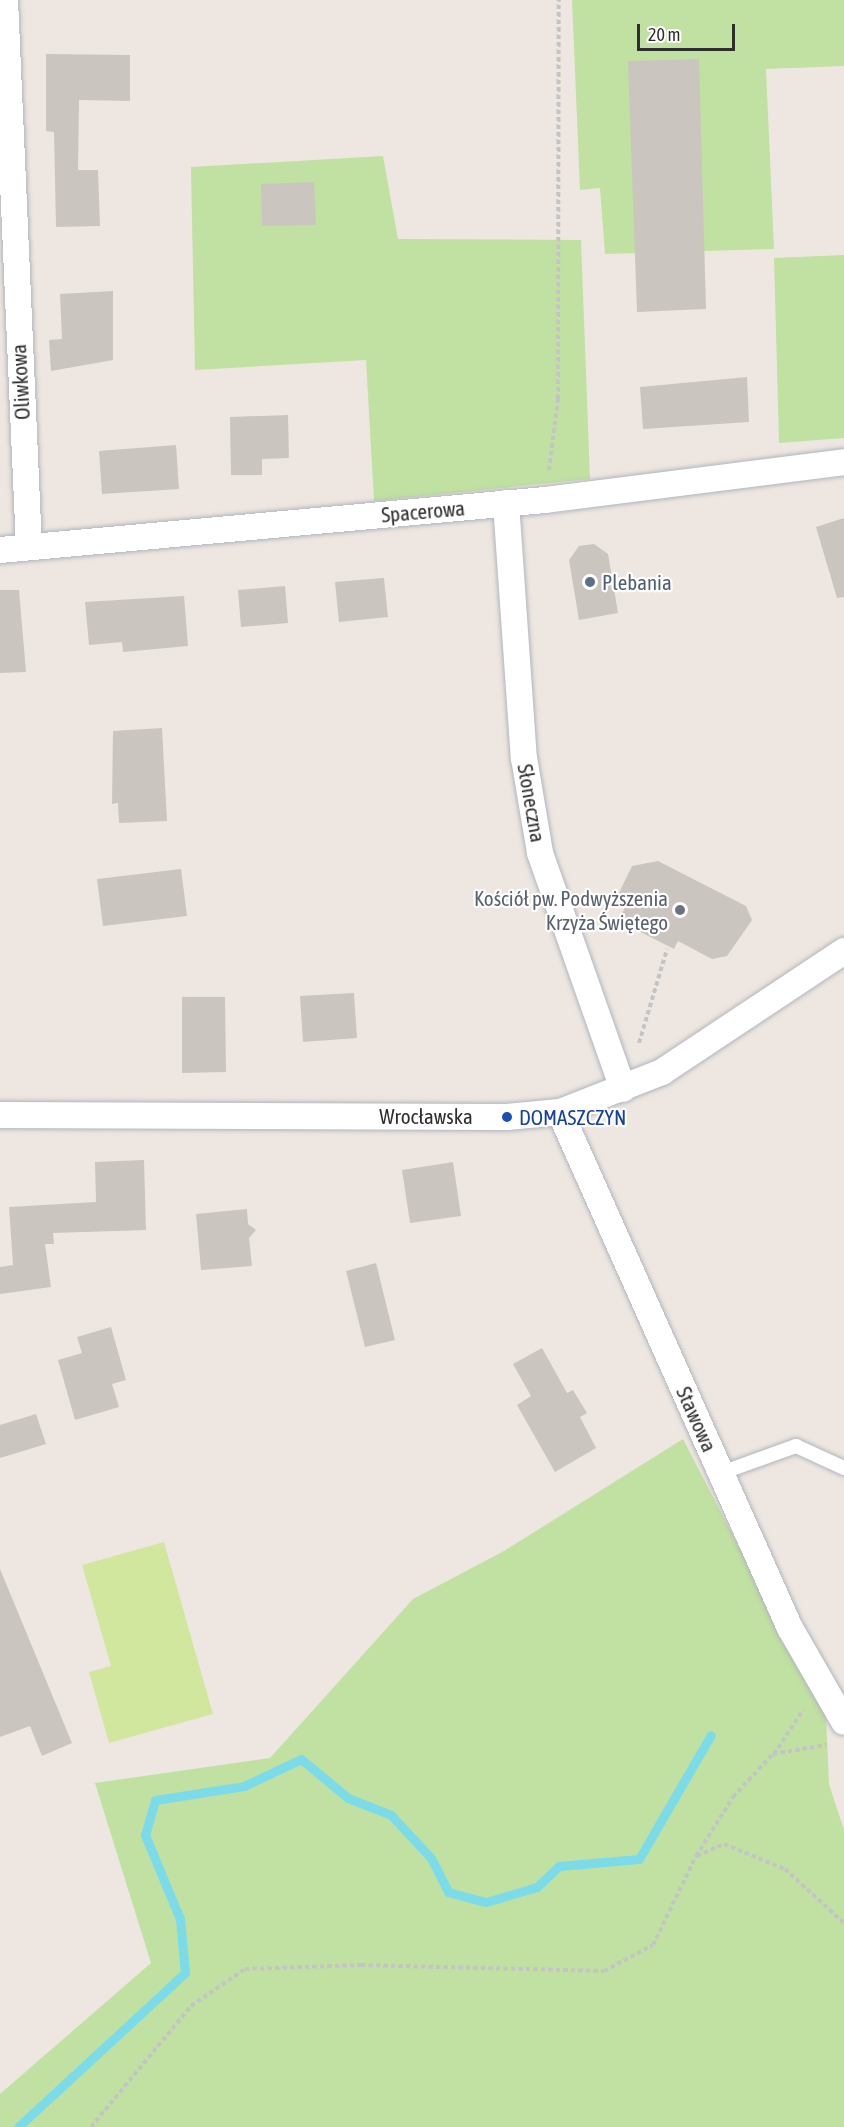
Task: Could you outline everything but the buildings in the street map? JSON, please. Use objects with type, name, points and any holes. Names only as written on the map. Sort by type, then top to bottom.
[{"type":"street","name":"Oliwkowa","points":[[4,0],[29,547]]},
{"type":"street","name":"Spacerowa","points":[[0,550],[545,500],[844,462]]},
{"type":"street","name":"Słoneczna","points":[[506,503],[524,758],[540,853],[628,1087]]},
{"type":"street","name":"Wrocławska","points":[[0,1115],[507,1117],[560,1112],[628,1087],[844,951]]},
{"type":"street","name":"Stawowa","points":[[560,1112],[721,1473],[816,1676],[839,1733]]},
{"type":"lane","points":[[721,1473],[796,1446],[844,1468]]},
{"type":"path","points":[[545,500],[558,399],[559,0]]},
{"type":"path","points":[[628,1087],[667,949]]},
{"type":"path","points":[[91,2127],[191,2006],[244,1969],[361,1965],[604,1971],[652,1945],[696,1856],[733,1797],[773,1754],[799,1720],[816,1676]]},
{"type":"path","points":[[773,1754],[839,1733]]},
{"type":"path","points":[[696,1856],[724,1844],[785,1869],[844,1923]]},
{"type":"green space","points":[[572,0],[844,0],[844,66],[766,69],[774,249],[605,254],[600,188],[580,190]]},
{"type":"green space","points":[[383,156],[398,239],[581,240],[590,479],[374,501],[366,360],[195,370],[191,167]]},
{"type":"green space","points":[[844,255],[844,438],[779,443],[774,258]]},
{"type":"green space","points":[[683,1439],[826,1715],[829,1784],[844,1830],[844,2127],[0,2127],[0,2094],[151,1963],[95,1783],[270,1758],[413,1599],[504,1551]]},
{"type":"green space","points":[[164,1542],[213,1714],[109,1743],[89,1672],[111,1666],[82,1565]]},
{"type":"waterway","points":[[18,2127],[185,1973],[180,1919],[145,1835],[155,1800],[244,1786],[301,1759],[348,1798],[391,1815],[431,1858],[448,1892],[486,1902],[537,1887],[559,1866],[639,1859],[711,1735]]},
{"type":"place","name":"Plebania","points":[[590,582]]},
{"type":"place","name":"Kościół pw. Podwyższenia Krzyża Świętego","points":[[680,910]]},
{"type":"place","name":"DOMASZCZYN","points":[[507,1117]]}]
